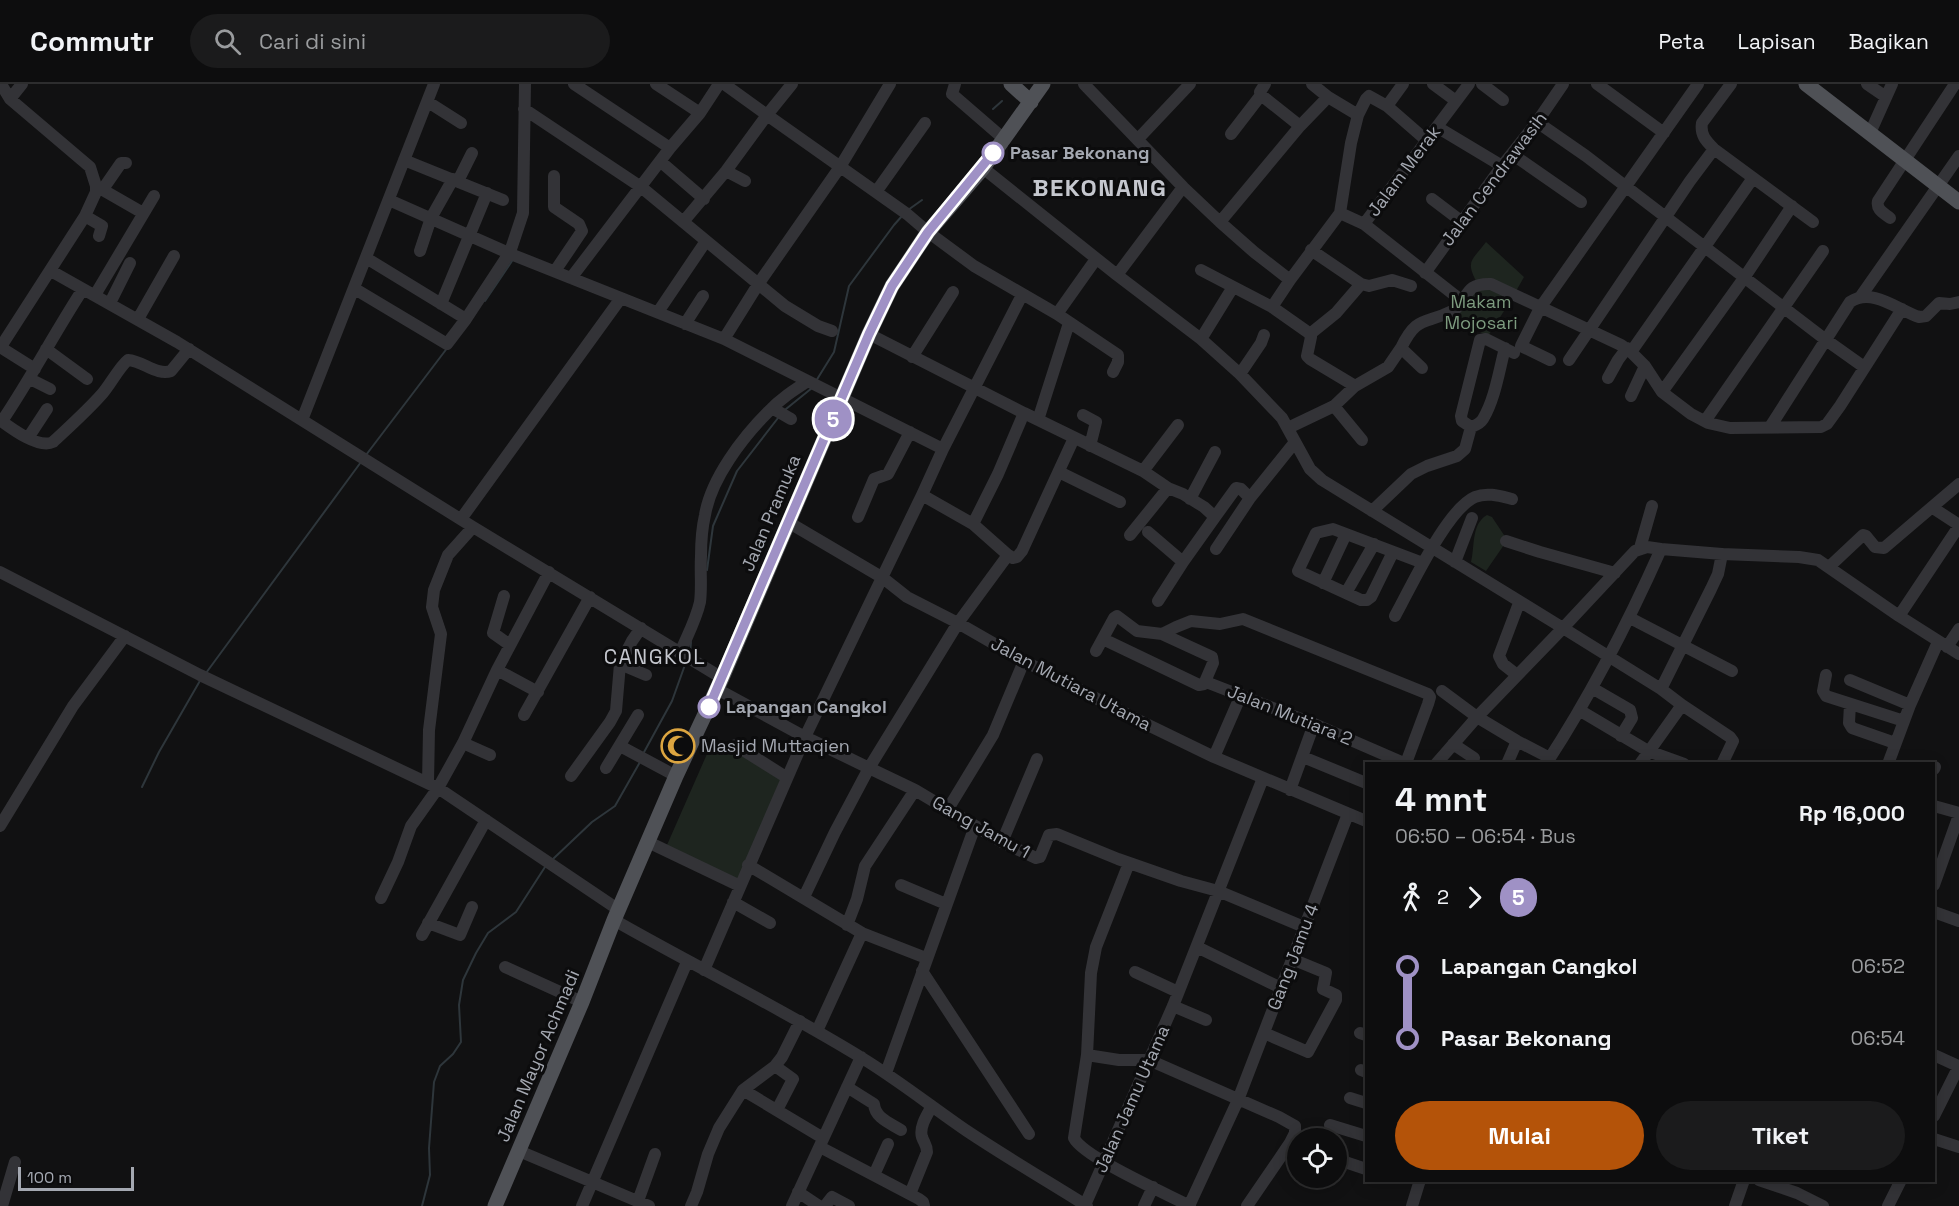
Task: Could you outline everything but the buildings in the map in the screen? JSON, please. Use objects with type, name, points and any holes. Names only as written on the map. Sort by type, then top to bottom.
[{"type":"main road","points":[[1011,84],[1031,102]]},
{"type":"main road","name":"Jalan Pramuka","points":[[616,915],[676,776],[720,684],[869,334],[892,286],[928,232],[983,168],[1043,84]]},
{"type":"main road","points":[[1816,87],[1870,133],[1959,202]]},
{"type":"main road","name":"Jalan Mayor Achmadi","points":[[495,1206],[582,1002],[616,915]]},
{"type":"street","points":[[1,84],[10,99],[90,167],[100,187],[143,213]]},
{"type":"street","points":[[10,99],[22,84]]},
{"type":"street","points":[[302,420],[434,84]]},
{"type":"street","points":[[355,289],[447,344],[514,254],[523,213],[525,84]]},
{"type":"street","points":[[574,84],[670,148]]},
{"type":"street","points":[[656,84],[700,113]]},
{"type":"street","points":[[572,278],[670,148],[722,84],[904,211],[974,266],[1057,314],[1118,355],[1118,362],[1113,372]]},
{"type":"street","points":[[684,222],[792,84]]},
{"type":"street","points":[[955,84],[952,94],[1004,139]]},
{"type":"street","points":[[1084,84],[1183,187],[1254,252],[1290,280]]},
{"type":"street","points":[[1138,139],[1190,84]]},
{"type":"street","points":[[1312,84],[1328,97],[1358,115]]},
{"type":"street","points":[[1387,106],[1404,84]]},
{"type":"street","points":[[1433,84],[1456,101]]},
{"type":"street","name":"Jalam Merak","points":[[1462,301],[1364,224],[1469,84]]},
{"type":"street","points":[[1482,84],[1503,100]]},
{"type":"street","name":"Jalan Cendrawasih","points":[[1425,273],[1563,84]]},
{"type":"street","points":[[1597,84],[1664,133]]},
{"type":"street","points":[[1550,360],[1521,346],[1540,308],[1698,84]]},
{"type":"street","points":[[1731,84],[1702,123],[1701,130],[1704,137],[1714,149],[1813,222]]},
{"type":"street","points":[[1868,84],[1886,97]]},
{"type":"street","points":[[1870,133],[1892,84]]},
{"type":"street","points":[[1890,218],[1879,210],[1878,201],[1955,84]]},
{"type":"street","points":[[724,339],[759,283],[840,167],[868,122],[885,86]]},
{"type":"street","points":[[1231,134],[1259,89],[1300,126]]},
{"type":"street","points":[[1272,307],[1311,250],[1340,213],[1349,152],[1358,115],[1366,99],[1369,96],[1387,106],[1426,140]]},
{"type":"street","points":[[1220,222],[1300,126],[1328,97]]},
{"type":"street","points":[[428,102],[461,123]]},
{"type":"street","points":[[524,109],[641,187],[792,310],[818,326],[832,331]]},
{"type":"street","points":[[1537,122],[1586,156],[1864,367]]},
{"type":"street","points":[[876,192],[925,123]]},
{"type":"street","points":[[1437,127],[1503,166]]},
{"type":"street","points":[[1569,360],[1714,149]]},
{"type":"street","points":[[420,251],[431,219],[472,153]]},
{"type":"street","points":[[1512,154],[1581,202]]},
{"type":"street","points":[[1770,427],[1850,302],[1861,296],[1959,156]]},
{"type":"street","points":[[404,160],[503,200]]},
{"type":"street","points":[[660,162],[704,199]]},
{"type":"street","points":[[50,389],[0,347],[51,271],[85,216],[96,192],[121,164],[126,163]]},
{"type":"street","points":[[983,168],[1096,259],[1202,339],[1282,418],[1310,469],[1322,480],[1431,549],[1486,579],[1519,603],[1610,656],[1730,737],[1732,741],[1723,762]]},
{"type":"street","points":[[726,171],[745,181]]},
{"type":"street","points":[[554,177],[554,207],[579,224],[582,231],[555,271]]},
{"type":"street","points":[[1608,378],[1618,360],[1629,350],[1705,248],[1753,178]]},
{"type":"street","points":[[1117,275],[1183,187]]},
{"type":"street","points":[[441,304],[487,193]]},
{"type":"street","points":[[153,196],[89,292],[46,349],[1,420],[28,438],[44,445],[53,442],[99,397],[128,360],[167,373],[189,350]]},
{"type":"street","points":[[1432,199],[1461,221]]},
{"type":"street","points":[[389,200],[470,236],[724,339],[943,449]]},
{"type":"street","points":[[1662,392],[1744,278],[1792,206]]},
{"type":"street","points":[[1340,213],[1364,224]]},
{"type":"street","points":[[85,216],[102,225],[99,236]]},
{"type":"street","points":[[658,312],[706,240]]},
{"type":"street","points":[[1311,250],[1360,284],[1378,284],[1392,280],[1411,286]]},
{"type":"street","points":[[1705,422],[1823,251]]},
{"type":"street","points":[[138,319],[174,256]]},
{"type":"street","points":[[366,258],[466,319]]},
{"type":"street","points":[[1057,314],[1096,259]]},
{"type":"street","points":[[110,303],[130,263]]},
{"type":"street","points":[[1201,270],[1272,307],[1310,334]]},
{"type":"street","name":"Gang Jamu 1","points":[[51,271],[138,319],[641,628],[686,657],[720,684],[804,737],[915,790],[1002,842],[1038,859],[1049,835],[1057,834],[1129,863],[1218,891],[1304,927]]},
{"type":"street","points":[[1355,386],[1307,356],[1310,334],[1336,313],[1360,284]]},
{"type":"street","points":[[1288,428],[1334,406],[1355,386],[1388,368],[1415,326],[1452,311],[1458,307],[1468,291],[1480,284],[1491,284],[1504,289],[1629,350],[1644,366],[1662,392],[1705,422],[1730,428],[1821,427],[1827,424],[1902,309]]},
{"type":"street","points":[[1202,339],[1233,287]]},
{"type":"street","points":[[912,357],[953,292]]},
{"type":"street","points":[[704,970],[804,737],[883,578],[943,449],[1023,295]]},
{"type":"street","points":[[685,324],[703,296]]},
{"type":"street","points":[[1861,296],[1878,299],[1919,317],[1926,316],[1939,303],[1959,302]]},
{"type":"street","points":[[461,519],[621,298]]},
{"type":"street","points":[[1038,420],[1069,323]]},
{"type":"street","points":[[869,334],[1143,471],[1215,516]]},
{"type":"street","points":[[1240,374],[1264,335]]},
{"type":"street","points":[[1486,339],[1509,350],[1482,420],[1471,427],[1462,421],[1461,416],[1480,340],[1486,339]]},
{"type":"street","points":[[1401,348],[1422,368]]},
{"type":"street","points":[[46,349],[87,380]]},
{"type":"street","points":[[1631,396],[1644,366]]},
{"type":"street","points":[[686,657],[699,603],[705,515],[711,491],[725,467],[772,408],[787,395],[812,383]]},
{"type":"street","points":[[1334,406],[1362,440]]},
{"type":"street","points":[[772,408],[791,419]]},
{"type":"street","points":[[28,438],[47,409]]},
{"type":"street","points":[[973,524],[998,474],[1024,413]]},
{"type":"street","points":[[1083,415],[1096,422],[1090,446]]},
{"type":"street","points":[[1143,471],[1178,425]]},
{"type":"street","points":[[1372,511],[1411,474],[1458,456],[1465,449],[1471,427]]},
{"type":"street","points":[[858,517],[874,478],[888,474],[910,432]]},
{"type":"street","points":[[922,495],[973,524],[1008,555],[1013,558],[1017,557],[1022,552],[1074,438]]},
{"type":"street","points":[[1216,549],[1250,498],[1295,442]]},
{"type":"street","points":[[1190,499],[1215,452]]},
{"type":"street","points":[[1059,472],[1120,502]]},
{"type":"street","points":[[1830,566],[1860,536],[1866,536],[1875,547],[1884,548],[1959,484]]},
{"type":"street","points":[[1130,535],[1168,488]]},
{"type":"street","points":[[1158,601],[1236,488],[1241,489],[1250,498]]},
{"type":"street","points":[[1395,616],[1431,549],[1465,502],[1478,496],[1490,495],[1512,499]]},
{"type":"street","points":[[1640,548],[1652,506]]},
{"type":"street","points":[[1899,616],[1959,526],[1933,508]]},
{"type":"street","points":[[1455,562],[1472,518]]},
{"type":"street","name":"Jalan Mutiara Utama","points":[[788,522],[883,578],[907,597],[1024,661],[1214,757],[1365,821]]},
{"type":"street","points":[[433,786],[429,730],[441,634],[432,607],[434,590],[448,555],[474,527]]},
{"type":"street","points":[[1393,552],[1371,597],[1367,600],[1361,600],[1299,573],[1298,568],[1316,533],[1333,529],[1424,563]]},
{"type":"street","points":[[1148,532],[1183,562]]},
{"type":"street","points":[[1323,583],[1346,534]]},
{"type":"street","points":[[1506,541],[1615,573]]},
{"type":"street","points":[[1346,593],[1374,544]]},
{"type":"street","points":[[1438,762],[1477,717],[1640,548],[1818,560],[1959,654]]},
{"type":"street","points":[[1442,691],[1477,717],[1548,760],[1610,656],[1630,618],[1660,549]]},
{"type":"street","points":[[1661,689],[1718,574],[1722,554]]},
{"type":"street","points":[[804,897],[869,768],[958,623],[1008,555]]},
{"type":"street","points":[[0,572],[204,677],[433,786],[548,862],[616,915],[687,962],[800,1021],[861,1057],[1086,1206]]},
{"type":"street","points":[[381,898],[398,862],[411,826],[433,786],[463,743],[497,670],[549,572]]},
{"type":"street","points":[[504,596],[493,634],[510,645]]},
{"type":"street","points":[[525,715],[590,597]]},
{"type":"street","points":[[1517,675],[1503,664],[1499,656],[1519,603]]},
{"type":"street","points":[[1096,651],[1113,618],[1117,616],[1137,631],[1162,634],[1212,657],[1213,663],[1206,682]]},
{"type":"street","points":[[1630,618],[1732,671]]},
{"type":"street","points":[[1162,634],[1191,621],[1220,624],[1243,619],[1428,694],[1430,697],[1428,704],[1406,762]]},
{"type":"street","points":[[571,776],[616,711],[620,664],[641,628]]},
{"type":"street","points":[[1889,762],[1910,705],[1943,644],[1959,629]]},
{"type":"street","points":[[0,826],[74,706],[125,636]]},
{"type":"street","name":"Jalan Mutiara 2","points":[[1103,639],[1199,685],[1206,682],[1404,762]]},
{"type":"street","points":[[948,809],[993,735],[1024,661]]},
{"type":"street","points":[[620,664],[645,675]]},
{"type":"street","points":[[497,670],[538,692]]},
{"type":"street","points":[[1826,675],[1823,685],[1824,694],[1904,720]]},
{"type":"street","points":[[1850,680],[1910,705]]},
{"type":"street","points":[[1592,688],[1630,710],[1632,718],[1621,736]]},
{"type":"street","points":[[1214,757],[1240,695]]},
{"type":"street","points":[[1850,704],[1848,723],[1852,728],[1895,743]]},
{"type":"street","points":[[1641,762],[1682,705]]},
{"type":"street","points":[[1579,710],[1648,751],[1678,762]]},
{"type":"street","points":[[606,768],[638,715]]},
{"type":"street","points":[[1290,790],[1314,724]]},
{"type":"street","points":[[1508,762],[1517,741]]},
{"type":"street","points":[[463,743],[490,755]]},
{"type":"street","points":[[1453,744],[1474,758]]},
{"type":"street","points":[[735,745],[786,777]]},
{"type":"street","points":[[620,746],[676,776]]},
{"type":"street","points":[[1303,757],[1365,783]]},
{"type":"street","points":[[1002,842],[1036,759]]},
{"type":"street","name":"Jalan Jamu Utama","points":[[1086,1206],[1173,1006],[1263,778]]},
{"type":"street","points":[[847,925],[857,899],[865,866],[915,790]]},
{"type":"street","points":[[1935,806],[1959,814],[1935,882]]},
{"type":"street","name":"Gang Jamu 4","points":[[1189,1206],[1238,1100],[1348,814]]},
{"type":"street","points":[[422,935],[486,820]]},
{"type":"street","points":[[886,1073],[975,826]]},
{"type":"street","points":[[648,842],[740,886]]},
{"type":"street","points":[[1129,863],[1096,947],[1091,973],[1087,1055],[1074,1138],[1081,1147],[1105,1162],[1189,1206]]},
{"type":"street","points":[[748,866],[862,933],[926,958]]},
{"type":"street","points":[[901,885],[946,904]]},
{"type":"street","points":[[733,902],[770,922]]},
{"type":"street","points":[[428,923],[460,935],[472,907]]},
{"type":"street","points":[[1935,912],[1959,921]]},
{"type":"street","points":[[817,1031],[862,933]]},
{"type":"street","points":[[1197,947],[1281,988]]},
{"type":"street","points":[[1264,1033],[1308,1052],[1336,1000],[1336,995],[1323,989],[1326,973],[1292,959]]},
{"type":"street","points":[[582,1206],[687,962]]},
{"type":"street","points":[[505,967],[582,1002]]},
{"type":"street","points":[[922,971],[1029,1134]]},
{"type":"street","points":[[1135,972],[1178,992]]},
{"type":"street","points":[[1173,1006],[1206,1020]]},
{"type":"street","points":[[691,1206],[719,1128],[743,1090],[775,1066],[782,1057],[800,1021]]},
{"type":"street","points":[[1087,1055],[1119,1060],[1149,1060],[1295,1126],[1295,1133],[1247,1206]]},
{"type":"street","points":[[1935,1055],[1959,1066],[1935,1114]]},
{"type":"street","points":[[792,1206],[861,1057]]},
{"type":"street","points":[[775,1066],[793,1079],[777,1110]]},
{"type":"street","points":[[847,1087],[874,1104],[875,1113],[879,1117],[901,1130]]},
{"type":"street","points":[[743,1090],[874,1175],[924,1202],[924,1206]]},
{"type":"street","points":[[1350,1098],[1365,1103]]},
{"type":"street","points":[[910,1194],[927,1152],[928,1147],[921,1135],[921,1130],[932,1106]]},
{"type":"street","points":[[1330,1125],[1365,1136]]},
{"type":"street","points":[[1935,1139],[1959,1148]]},
{"type":"street","points":[[874,1175],[888,1144]]},
{"type":"street","points":[[519,1151],[643,1204],[655,1154]]},
{"type":"street","points":[[3,1206],[15,1162]]},
{"type":"street","points":[[1347,1163],[1365,1169]]},
{"type":"street","points":[[1412,1206],[1419,1182]]},
{"type":"street","points":[[1735,1206],[1743,1182]]},
{"type":"street","points":[[1765,1182],[1797,1193],[1823,1206]]},
{"type":"street","points":[[1888,1206],[1900,1182]]},
{"type":"street","points":[[1144,1206],[1153,1187]]},
{"type":"street","points":[[798,1192],[819,1206]]},
{"type":"street","points":[[825,1206],[832,1197],[849,1206]]},
{"type":"green space","name":"Makam Mojosari","points":[[1486,242],[1524,277],[1515,293],[1477,283],[1471,265],[1474,257]]},
{"type":"green space","name":"Makam Mojosari","points":[[1484,286],[1513,297],[1488,336],[1472,328],[1461,330],[1447,316]]},
{"type":"green space","points":[[1487,515],[1492,517],[1506,538],[1506,542],[1486,571],[1471,562],[1478,524]]},
{"type":"green space","name":"Lapangan Cangkol","points":[[714,738],[781,779],[738,881],[667,845]]},
{"type":"waterway","points":[[993,109],[1002,101]]},
{"type":"waterway","points":[[908,210],[922,200]]},
{"type":"waterway","points":[[816,381],[834,352],[849,286],[902,216]]},
{"type":"waterway","points":[[485,301],[512,261]]},
{"type":"waterway","points":[[366,455],[448,347]]},
{"type":"waterway","points":[[786,409],[812,388]]},
{"type":"waterway","points":[[707,570],[713,526],[737,471],[778,418]]},
{"type":"waterway","points":[[206,673],[361,462]]},
{"type":"waterway","points":[[690,654],[691,642]]},
{"type":"waterway","points":[[643,754],[672,701],[686,662]]},
{"type":"waterway","points":[[142,787],[159,752],[201,679]]},
{"type":"waterway","points":[[553,859],[592,822],[615,806],[640,762]]},
{"type":"waterway","points":[[422,1206],[430,1175],[429,1148],[434,1082],[440,1066],[453,1054],[461,1042],[459,1005],[463,980],[488,933],[516,912],[545,867]]},
{"type":"bus line","name":"5","points":[[709,707],[869,334],[892,286],[928,232],[983,168],[993,153]]},
{"type":"place","name":"Pasar Bekonang","points":[[993,153]]},
{"type":"place","name":"Lapangan Cangkol","points":[[709,707]]},
{"type":"place","name":"Masjid Muttaqien","points":[[678,746]]},
{"type":"district","name":"BEKONANG","points":[[1100,188]]},
{"type":"district","name":"CANGKOL","points":[[655,657]]}]
